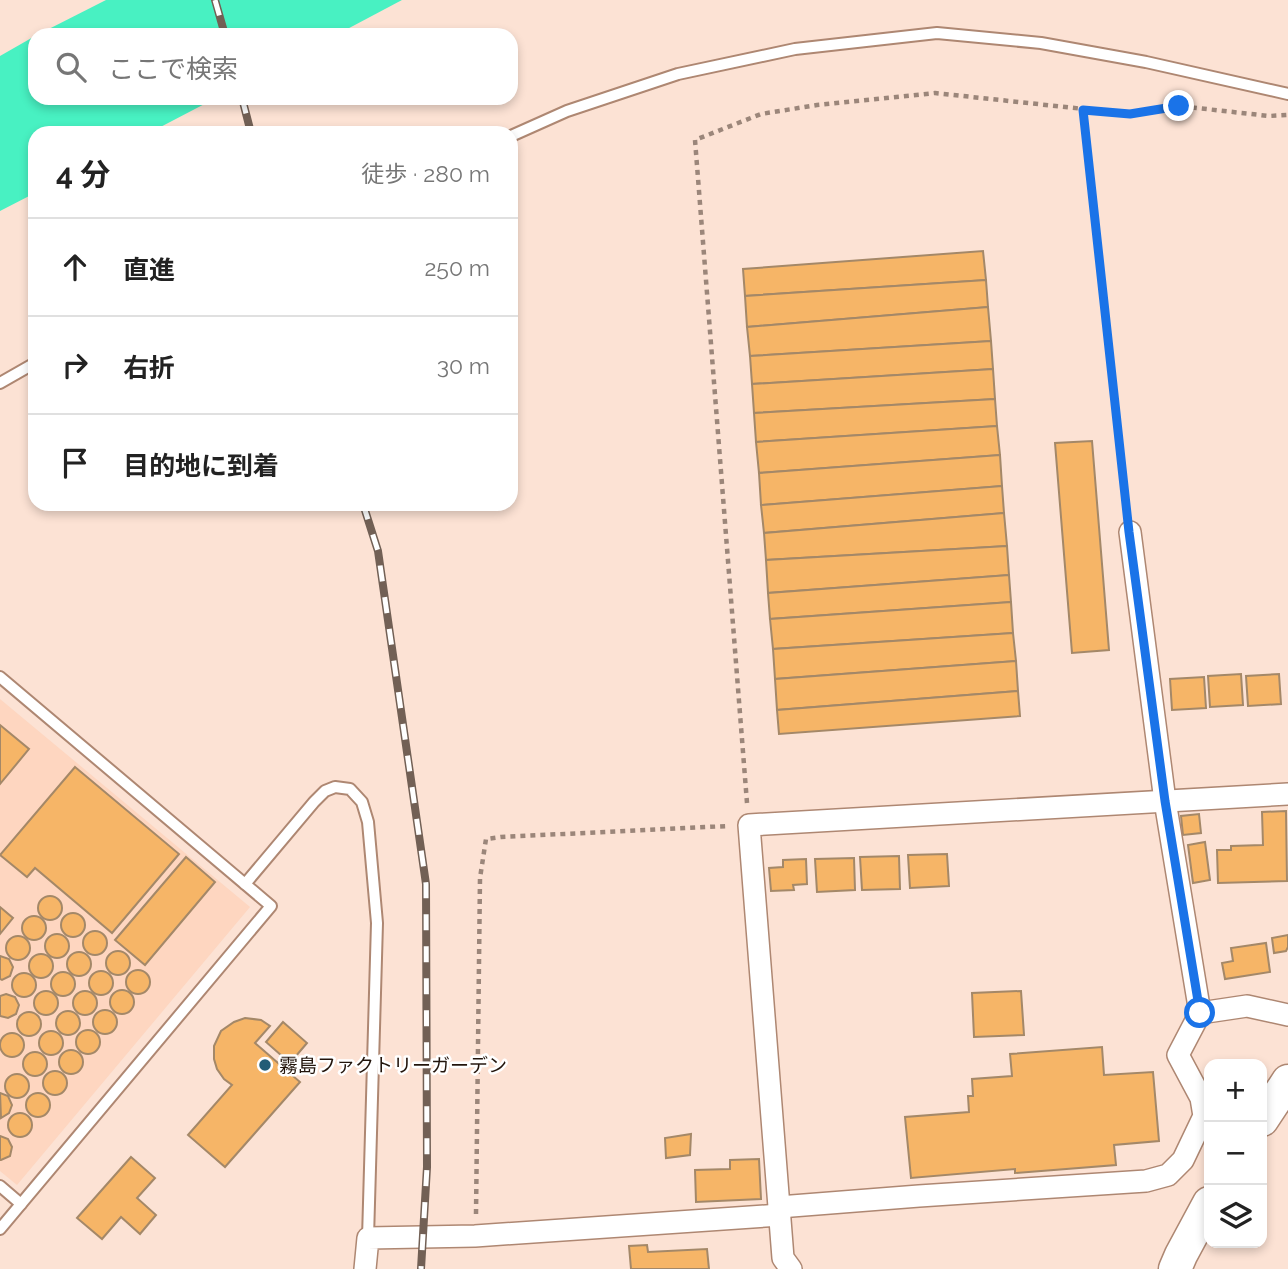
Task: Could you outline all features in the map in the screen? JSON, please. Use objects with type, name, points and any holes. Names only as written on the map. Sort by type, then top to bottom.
[{"type":"main road","points":[[1267,1112],[1288,1081]]},
{"type":"main road","points":[[1175,1269],[1204,1213]]},
{"type":"street","points":[[365,1269],[368,1238],[475,1236],[780,1211],[919,1196],[1146,1181],[1168,1175],[1183,1160],[1204,1116],[1201,1098],[1178,1055],[1200,1013],[1165,801],[1129,532]]},
{"type":"street","points":[[791,1269],[783,1258],[749,825],[1288,794]]},
{"type":"street","points":[[1200,1013],[1247,1006],[1288,1014]]},
{"type":"lane","points":[[518,133],[567,111],[678,74],[795,48],[937,33],[1041,43],[1146,62],[1288,94]]},
{"type":"lane","points":[[0,383],[28,367]]},
{"type":"lane","points":[[0,677],[271,906],[0,1229]]},
{"type":"lane","points":[[245,884],[326,791],[335,787],[350,789],[362,802],[368,822],[377,923],[368,1238]]},
{"type":"lane","points":[[0,1186],[21,1204]]},
{"type":"path","points":[[475,1236],[480,878],[486,839],[749,825],[695,140],[761,114],[817,105],[935,93],[1130,114],[1179,106],[1269,116],[1288,115]]},
{"type":"path","points":[[1083,110],[1129,532]]},
{"type":"shaded area","points":[[106,0],[402,0],[349,28],[51,28]]},
{"type":"shaded area","points":[[28,40],[28,105],[203,105],[162,126],[28,126],[28,197],[0,211],[0,56]]},
{"type":"shaded area","points":[[0,699],[250,907],[17,1185],[0,1171]]},
{"type":"building","points":[[983,251],[986,280],[745,296],[743,269]]},
{"type":"building","points":[[986,280],[988,307],[747,327],[745,296]]},
{"type":"building","points":[[988,307],[991,341],[750,356],[747,327]]},
{"type":"building","points":[[991,341],[993,369],[752,384],[750,356]]},
{"type":"building","points":[[993,369],[995,399],[754,413],[752,384]]},
{"type":"building","points":[[995,399],[997,426],[756,442],[754,413]]},
{"type":"building","points":[[997,426],[1000,455],[759,473],[756,442]]},
{"type":"building","points":[[1092,441],[1109,650],[1072,653],[1055,443]]},
{"type":"building","points":[[1000,455],[1002,486],[761,505],[759,473]]},
{"type":"building","points":[[1002,486],[1004,513],[764,533],[761,505]]},
{"type":"building","points":[[1004,513],[1007,546],[766,560],[764,533]]},
{"type":"building","points":[[1007,546],[1009,575],[768,593],[766,560]]},
{"type":"building","points":[[1009,575],[1011,602],[770,619],[768,593]]},
{"type":"building","points":[[1011,602],[1013,633],[773,649],[770,619]]},
{"type":"building","points":[[1013,633],[1016,661],[775,679],[773,649]]},
{"type":"building","points":[[1016,661],[1018,691],[777,710],[775,679]]},
{"type":"building","points":[[1241,674],[1243,705],[1210,707],[1208,676]]},
{"type":"building","points":[[1279,674],[1281,704],[1248,706],[1246,676]]},
{"type":"building","points":[[1204,677],[1206,708],[1172,710],[1170,679]]},
{"type":"building","points":[[1018,691],[1020,716],[779,734],[777,710]]},
{"type":"building","points":[[0,725],[29,749],[0,784]]},
{"type":"building","points":[[75,767],[179,854],[112,933],[35,868],[27,877],[0,855]]},
{"type":"building","points":[[1286,811],[1287,881],[1218,883],[1217,850],[1231,850],[1231,846],[1263,845],[1262,812]]},
{"type":"building","points":[[1199,814],[1201,833],[1183,835],[1181,816]]},
{"type":"building","points":[[1205,842],[1210,880],[1193,883],[1188,845]]},
{"type":"building","points":[[947,854],[949,886],[910,888],[908,855]]},
{"type":"building","points":[[899,856],[900,889],[862,890],[860,857]]},
{"type":"building","points":[[186,857],[215,882],[145,965],[115,940]]},
{"type":"building","points":[[854,858],[855,890],[817,892],[815,859]]},
{"type":"building","points":[[806,859],[807,884],[793,885],[794,890],[771,891],[769,868],[783,867],[783,860]]},
{"type":"building","points":[[50,896],[61,903],[62,908],[55,919],[50,920],[39,913],[38,908],[45,897]]},
{"type":"building","points":[[0,907],[13,918],[0,934]]},
{"type":"building","points":[[73,913],[84,920],[85,925],[78,936],[73,937],[62,930],[61,925],[68,914]]},
{"type":"building","points":[[34,916],[45,923],[46,928],[39,939],[34,940],[23,933],[22,928],[29,917]]},
{"type":"building","points":[[95,931],[106,938],[107,943],[100,954],[95,955],[84,948],[83,943],[90,932]]},
{"type":"building","points":[[57,934],[68,941],[69,946],[62,957],[57,958],[46,951],[45,946],[52,935]]},
{"type":"building","points":[[1288,935],[1286,951],[1274,953],[1272,938]]},
{"type":"building","points":[[18,936],[29,943],[30,948],[23,959],[18,960],[7,953],[6,948],[13,937]]},
{"type":"building","points":[[1266,943],[1270,972],[1225,979],[1222,963],[1233,961],[1231,948]]},
{"type":"building","points":[[118,951],[129,958],[130,963],[123,974],[118,975],[107,968],[106,963],[113,952]]},
{"type":"building","points":[[79,952],[90,959],[91,964],[84,975],[79,976],[68,969],[67,964],[74,953]]},
{"type":"building","points":[[41,954],[52,961],[53,966],[46,977],[41,978],[30,971],[29,966],[36,955]]},
{"type":"building","points":[[0,956],[9,959],[13,967],[10,976],[2,980],[0,979]]},
{"type":"building","points":[[138,970],[149,977],[150,982],[143,993],[138,994],[127,987],[126,982],[133,971]]},
{"type":"building","points":[[101,971],[112,978],[113,983],[106,994],[101,995],[90,988],[89,983],[96,972]]},
{"type":"building","points":[[63,972],[74,979],[75,984],[68,995],[63,996],[52,989],[51,984],[58,973]]},
{"type":"building","points":[[24,973],[35,980],[36,985],[29,996],[24,997],[13,990],[12,985],[19,974]]},
{"type":"building","points":[[122,990],[133,997],[134,1002],[127,1013],[122,1014],[111,1007],[110,1002],[117,991]]},
{"type":"building","points":[[46,991],[57,998],[58,1003],[51,1014],[46,1015],[35,1008],[34,1003],[41,992]]},
{"type":"building","points":[[85,991],[96,998],[97,1003],[90,1014],[85,1015],[74,1008],[73,1003],[80,992]]},
{"type":"building","points":[[1021,991],[1024,1035],[974,1037],[972,993]]},
{"type":"building","points":[[6,994],[15,997],[19,1005],[16,1014],[8,1018],[0,1016],[0,996]]},
{"type":"building","points":[[105,1010],[116,1017],[117,1022],[110,1033],[105,1034],[94,1027],[93,1022],[100,1011]]},
{"type":"building","points":[[68,1011],[79,1018],[80,1023],[73,1034],[68,1035],[57,1028],[56,1023],[63,1012]]},
{"type":"building","points":[[29,1012],[40,1019],[41,1024],[34,1035],[29,1036],[18,1029],[17,1024],[24,1013]]},
{"type":"building","points":[[245,1018],[261,1020],[270,1026],[255,1043],[300,1082],[225,1167],[188,1135],[232,1085],[217,1069],[214,1046],[221,1031]]},
{"type":"building","points":[[283,1022],[307,1043],[290,1063],[266,1042]]},
{"type":"building","points":[[88,1030],[99,1037],[100,1042],[93,1053],[88,1054],[77,1047],[76,1042],[83,1031]]},
{"type":"building","points":[[51,1031],[62,1038],[63,1043],[56,1054],[51,1055],[40,1048],[39,1043],[46,1032]]},
{"type":"building","points":[[12,1033],[23,1040],[24,1045],[17,1056],[12,1057],[1,1050],[0,1045],[7,1034]]},
{"type":"building","points":[[1102,1047],[1104,1075],[1153,1072],[1159,1141],[1114,1145],[1116,1165],[1015,1173],[1015,1169],[911,1178],[905,1117],[969,1112],[968,1096],[973,1096],[972,1079],[1012,1076],[1010,1054]]},
{"type":"building","points":[[71,1050],[82,1057],[83,1062],[76,1073],[71,1074],[60,1067],[59,1062],[66,1051]]},
{"type":"building","points":[[35,1052],[46,1059],[47,1064],[40,1075],[35,1076],[24,1069],[23,1064],[30,1053]]},
{"type":"building","points":[[55,1071],[66,1078],[67,1083],[60,1094],[55,1095],[44,1088],[43,1083],[50,1072]]},
{"type":"building","points":[[17,1074],[28,1081],[29,1086],[22,1097],[17,1098],[6,1091],[5,1086],[12,1075]]},
{"type":"building","points":[[0,1093],[8,1096],[12,1105],[9,1113],[1,1118]]},
{"type":"building","points":[[38,1093],[49,1100],[50,1105],[43,1116],[38,1117],[27,1110],[26,1105],[33,1094]]},
{"type":"building","points":[[20,1113],[31,1120],[32,1125],[25,1136],[20,1137],[9,1130],[8,1125],[15,1114]]},
{"type":"building","points":[[691,1134],[690,1155],[666,1158],[665,1138]]},
{"type":"building","points":[[0,1136],[8,1139],[12,1147],[10,1156],[1,1160],[0,1160]]},
{"type":"building","points":[[131,1157],[155,1178],[137,1198],[156,1215],[140,1234],[121,1217],[102,1239],[77,1218]]},
{"type":"building","points":[[759,1159],[761,1199],[696,1202],[695,1170],[730,1169],[730,1160]]},
{"type":"building","points":[[647,1245],[648,1252],[707,1249],[709,1269],[631,1269],[629,1246]]},
{"type":"railway","points":[[215,0],[223,28]]},
{"type":"railway","points":[[244,105],[249,126]]},
{"type":"railway","points":[[365,511],[378,551],[426,884],[427,1167],[421,1269]]},
{"type":"place","name":"霧島ファクトリーガーデン","points":[[265,1065]]},
{"type":"route","points":[[1179,106],[1130,114],[1083,110],[1129,532],[1165,801],[1200,1013]]}]
